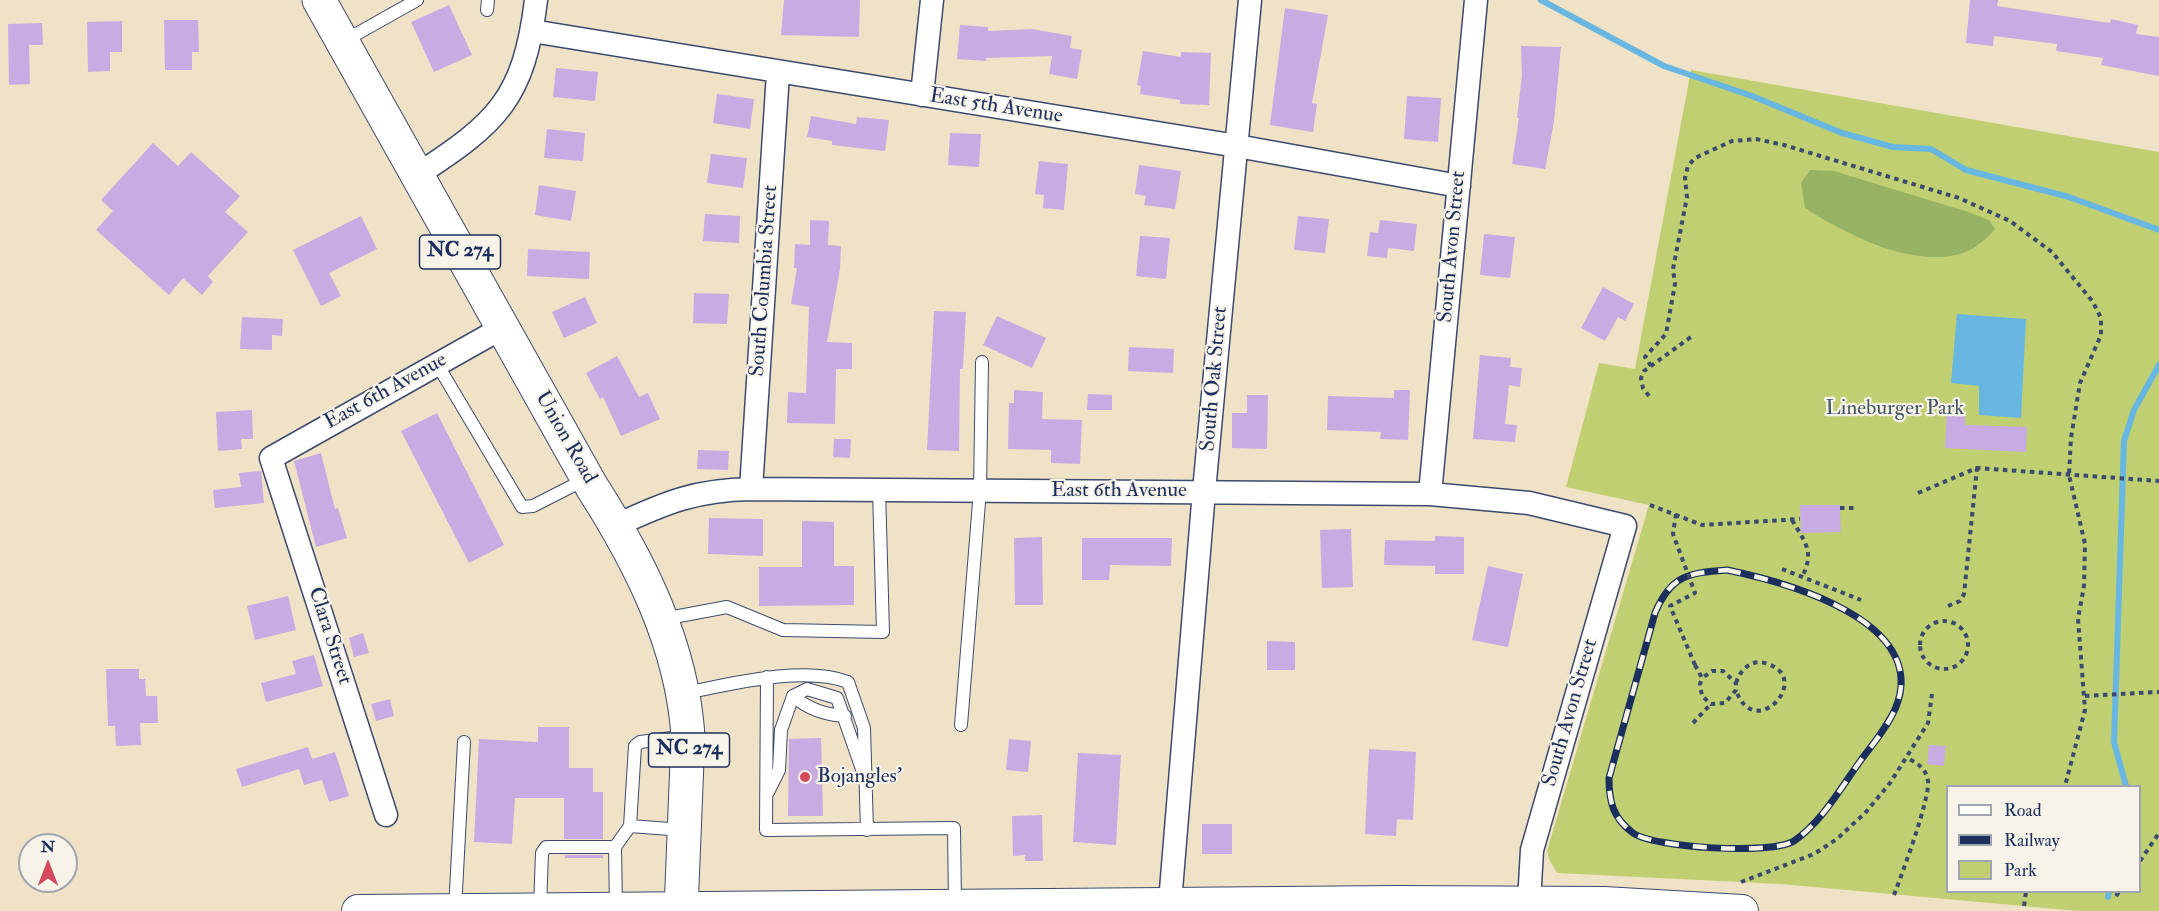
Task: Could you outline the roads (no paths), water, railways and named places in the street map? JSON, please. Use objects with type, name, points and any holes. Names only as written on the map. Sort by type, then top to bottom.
[{"type":"main road","name":"Union Road","points":[[320,0],[345,41],[502,328],[587,478],[617,525],[662,620],[678,666],[688,736],[681,909]]},
{"type":"main road","points":[[358,911],[834,908],[955,904],[1170,902],[1604,903],[1742,896]]},
{"type":"street","points":[[417,175],[475,136],[498,113],[521,71],[532,31],[536,0]]},
{"type":"street","points":[[922,95],[932,0]]},
{"type":"street","name":"South Oak Street","points":[[1170,902],[1204,491],[1250,0]]},
{"type":"street","name":"South Avon Street","points":[[1430,494],[1476,0]]},
{"type":"street","name":"East 5th Avenue","points":[[532,31],[778,73],[1237,146],[1459,186]]},
{"type":"street","name":"South Columbia Street","points":[[751,489],[778,73]]},
{"type":"street","name":"East 6th Avenue","points":[[271,458],[502,328]]},
{"type":"street","name":"Clara Street","points":[[271,458],[386,814]]},
{"type":"street","name":"East 6th Avenue","points":[[617,525],[682,497],[723,490],[751,489],[1430,494],[1529,503],[1625,526]]},
{"type":"street","name":"South Avon Street","points":[[1529,902],[1532,850],[1625,526]]},
{"type":"lane","points":[[345,41],[414,1]]},
{"type":"lane","points":[[961,725],[980,490],[982,362]]},
{"type":"lane","points":[[436,364],[522,507],[533,506],[587,478]]},
{"type":"lane","points":[[662,620],[728,607],[783,630],[883,632],[879,490]]},
{"type":"lane","points":[[683,693],[767,677],[833,676],[848,682],[864,728],[867,830]]},
{"type":"lane","points":[[767,677],[766,830],[954,828],[955,904]]},
{"type":"lane","points":[[767,794],[779,771],[781,730],[793,696],[807,689],[837,698],[845,716],[850,742],[865,776]]},
{"type":"lane","points":[[616,908],[615,848],[630,826],[635,746],[640,742],[688,736]]},
{"type":"lane","points":[[455,910],[464,742]]},
{"type":"lane","points":[[630,826],[685,831]]},
{"type":"lane","points":[[540,909],[542,853],[546,847],[615,848]]},
{"type":"water","points":[[1957,314],[2026,319],[2021,418],[1979,415],[1979,386],[1951,383]]},
{"type":"waterway","points":[[1541,0],[1664,66],[1752,96],[1842,133],[1893,147],[1931,149],[1966,170],[2069,197],[2159,230]]},
{"type":"waterway","points":[[2126,785],[2114,742],[2124,441],[2134,410],[2159,365]]},
{"type":"waterway","points":[[2108,897],[2109,893]]},
{"type":"railway","points":[[1727,570],[1783,584],[1846,611],[1873,629],[1892,651],[1901,677],[1896,707],[1880,735],[1814,824],[1794,841],[1782,845],[1739,849],[1664,843],[1633,833],[1621,821],[1611,802],[1609,778],[1655,613],[1661,600],[1682,578],[1727,570]]},
{"type":"place","name":"Bojangles'","points":[[805,777]]},
{"type":"park label","name":"Lineburger Park","points":[[1895,409]]}]
